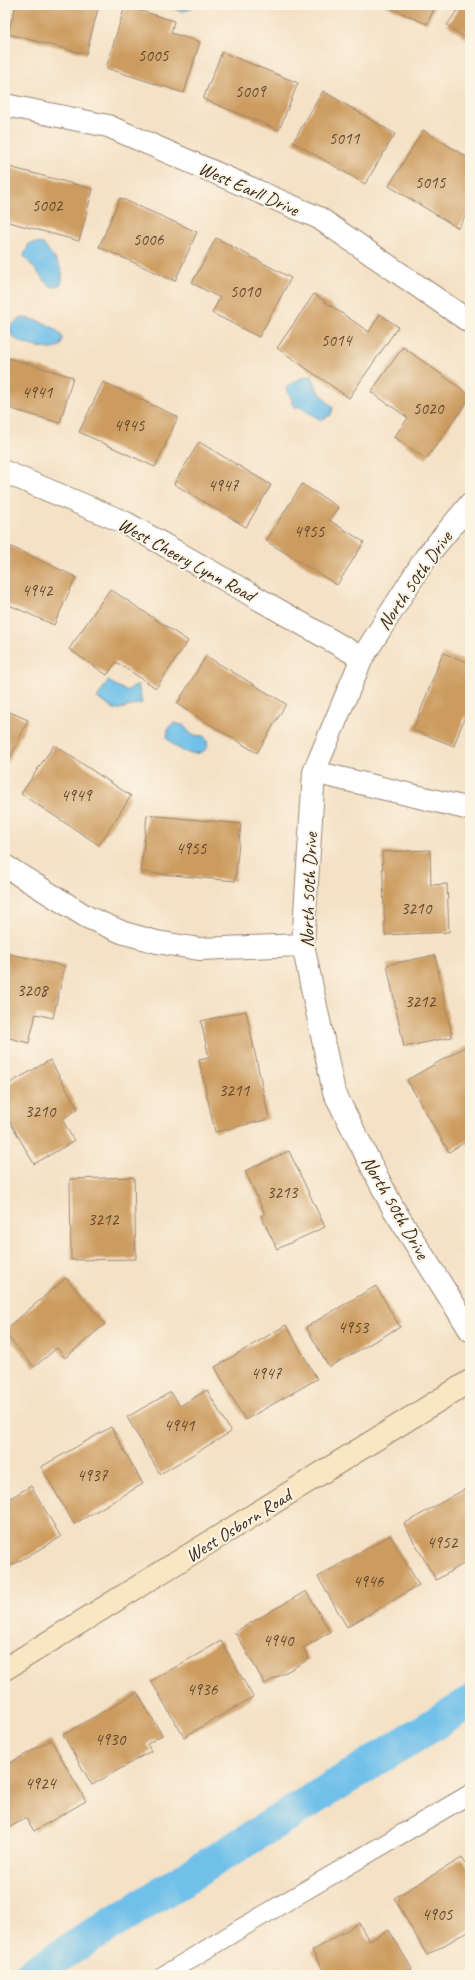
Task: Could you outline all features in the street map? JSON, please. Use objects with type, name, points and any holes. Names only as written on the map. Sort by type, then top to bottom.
[{"type":"street","name":"West Earll Drive","points":[[5,105],[108,126],[319,218],[470,322]]},
{"type":"street","name":"West Cheery Lynn Road","points":[[5,472],[126,523],[362,658]]},
{"type":"street","name":"North 50th Drive","points":[[470,504],[426,557],[362,658],[314,772],[303,945],[334,1092],[393,1208],[470,1330]]},
{"type":"street","points":[[314,772],[470,809]]},
{"type":"street","points":[[5,866],[87,917],[124,933],[157,942],[199,949],[303,945]]},
{"type":"street","name":"West Osborn Road","points":[[5,1669],[470,1381]]},
{"type":"lane","points":[[164,1975],[250,1922],[470,1794]]},
{"type":"water","points":[[167,5],[192,5],[192,8],[182,11],[176,10]]},
{"type":"water","points":[[29,244],[43,244],[58,263],[62,273],[61,284],[55,287],[48,285],[24,256]]},
{"type":"water","points":[[22,318],[34,320],[51,326],[63,338],[61,345],[54,349],[47,349],[32,346],[17,340],[12,336],[10,331],[12,325]]},
{"type":"water","points":[[312,376],[318,391],[333,408],[331,415],[321,420],[298,406],[296,408],[292,404],[292,400],[286,387],[303,377]]},
{"type":"water","points":[[108,681],[126,691],[138,685],[142,703],[116,710],[97,698]]},
{"type":"water","points":[[173,723],[183,725],[192,735],[204,736],[208,747],[198,753],[181,750],[167,738],[168,728]]},
{"type":"building","points":[[16,5],[99,5],[86,54],[8,34]]},
{"type":"building","points":[[384,5],[436,5],[427,24]]},
{"type":"building","points":[[461,5],[470,5],[470,41],[447,25]]},
{"type":"building","points":[[125,6],[174,21],[171,33],[200,42],[184,93],[106,68]]},
{"type":"building","points":[[222,52],[298,83],[279,130],[203,99]]},
{"type":"building","points":[[323,91],[395,134],[365,184],[293,142]]},
{"type":"building","points":[[423,130],[470,159],[470,168],[465,175],[470,178],[470,209],[458,228],[389,186]]},
{"type":"building","points":[[9,167],[93,189],[79,241],[5,221],[5,184]]},
{"type":"building","points":[[120,198],[197,232],[175,281],[99,247]]},
{"type":"building","points":[[216,238],[291,278],[259,337],[212,313],[220,298],[192,283]]},
{"type":"building","points":[[314,294],[369,332],[380,314],[398,327],[349,398],[277,348]]},
{"type":"building","points":[[403,347],[470,395],[470,398],[426,459],[394,437],[408,418],[371,392]]},
{"type":"building","points":[[5,357],[73,377],[60,423],[5,407]]},
{"type":"building","points":[[103,382],[178,417],[155,467],[79,432]]},
{"type":"building","points":[[199,442],[271,485],[246,527],[174,484]]},
{"type":"building","points":[[302,484],[338,507],[329,520],[364,542],[337,585],[266,541]]},
{"type":"building","points":[[5,544],[76,577],[54,625],[7,604],[5,608]]},
{"type":"building","points":[[110,589],[188,641],[156,688],[116,662],[107,675],[69,649]]},
{"type":"building","points":[[443,653],[470,663],[470,718],[465,716],[454,746],[413,730]]},
{"type":"building","points":[[206,656],[286,704],[257,753],[177,704]]},
{"type":"building","points":[[5,710],[28,720],[5,769]]},
{"type":"building","points":[[54,745],[131,796],[99,845],[21,794]]},
{"type":"building","points":[[147,815],[241,824],[235,881],[141,872]]},
{"type":"building","points":[[430,850],[431,885],[447,884],[449,932],[385,935],[382,852]]},
{"type":"building","points":[[5,953],[65,966],[53,1018],[36,1014],[29,1043],[5,1037]]},
{"type":"building","points":[[435,955],[452,1037],[404,1047],[387,965]]},
{"type":"building","points":[[246,1011],[269,1119],[215,1132],[199,1060],[209,1058],[201,1021]]},
{"type":"building","points":[[470,1044],[470,1139],[449,1152],[407,1080]]},
{"type":"building","points":[[50,1060],[78,1109],[62,1119],[74,1141],[34,1164],[5,1113],[5,1086]]},
{"type":"building","points":[[289,1151],[325,1227],[277,1249],[261,1216],[265,1214],[245,1171]]},
{"type":"building","points":[[134,1177],[136,1259],[71,1260],[70,1179]]},
{"type":"building","points":[[66,1278],[105,1324],[65,1358],[57,1348],[34,1367],[5,1333],[5,1330]]},
{"type":"building","points":[[376,1286],[400,1327],[329,1367],[306,1327]]},
{"type":"building","points":[[286,1325],[317,1379],[245,1420],[215,1367]]},
{"type":"building","points":[[207,1390],[231,1432],[160,1474],[127,1417],[171,1392],[180,1406]]},
{"type":"building","points":[[111,1427],[143,1484],[74,1524],[41,1467]]},
{"type":"building","points":[[31,1486],[61,1537],[5,1569],[5,1501]]},
{"type":"building","points":[[470,1486],[470,1560],[436,1580],[404,1524]]},
{"type":"building","points":[[390,1535],[419,1585],[347,1627],[318,1577]]},
{"type":"building","points":[[306,1591],[330,1632],[303,1648],[309,1659],[265,1684],[235,1632]]},
{"type":"building","points":[[221,1641],[253,1697],[184,1737],[151,1681]]},
{"type":"building","points":[[137,1692],[162,1735],[147,1744],[151,1751],[92,1785],[63,1735]]},
{"type":"building","points":[[51,1740],[86,1801],[34,1831],[26,1818],[5,1830],[5,1766]]},
{"type":"building","points":[[462,1858],[470,1871],[470,1930],[427,1955],[394,1898]]},
{"type":"building","points":[[359,1923],[369,1941],[389,1930],[412,1969],[401,1975],[326,1975],[312,1951]]},
{"type":"waterway","points":[[29,1975],[470,1702]]}]
